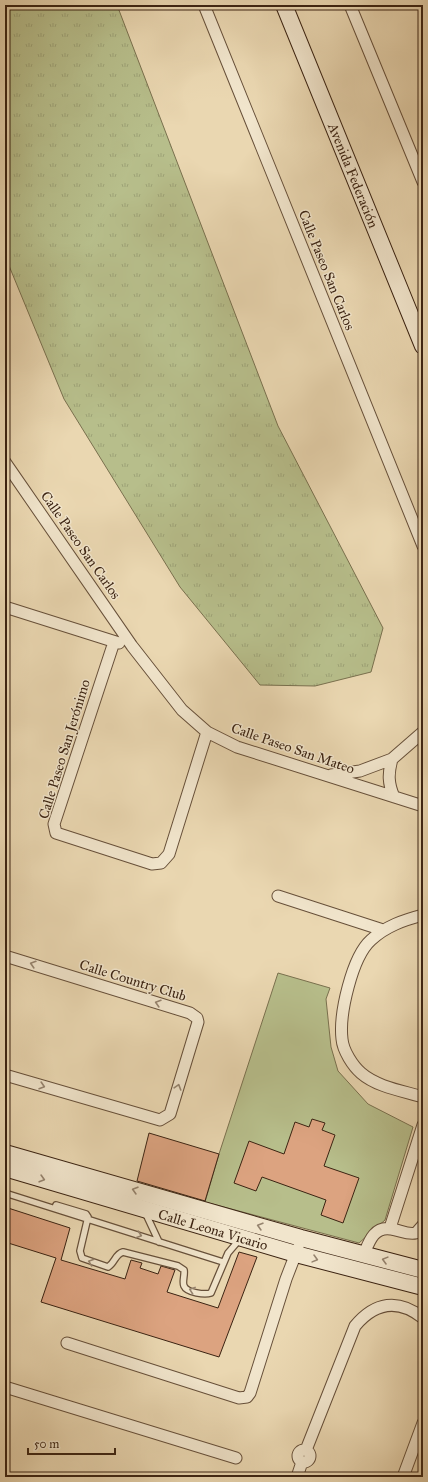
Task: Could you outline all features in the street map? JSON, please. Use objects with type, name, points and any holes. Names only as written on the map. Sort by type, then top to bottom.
[{"type":"main road","name":"Avenida Federación","points":[[284,5],[423,346]]},
{"type":"main road","name":"Calle Leona Vicario","points":[[5,1153],[91,1185],[144,1210],[296,1254],[423,1287]]},
{"type":"main road","name":"Calle Leona Vicario","points":[[5,1168],[91,1185],[423,1270]]},
{"type":"street","name":"Calle Paseo San Carlos","points":[[204,5],[423,546]]},
{"type":"street","points":[[350,5],[423,182]]},
{"type":"street","name":"Calle Paseo San Carlos","points":[[5,462],[132,646]]},
{"type":"street","points":[[5,607],[114,642],[132,646]]},
{"type":"street","name":"Calle Paseo San Jerónimo","points":[[114,642],[54,824],[56,833],[152,864],[161,863],[169,854],[207,732]]},
{"type":"street","name":"Calle Paseo San Mateo","points":[[132,646],[182,710],[207,732],[237,747],[423,806]]},
{"type":"street","points":[[326,775],[360,772],[392,760],[423,732]]},
{"type":"street","points":[[392,760],[388,772],[389,786],[394,797]]},
{"type":"street","points":[[278,896],[383,930]]},
{"type":"street","points":[[423,915],[404,920],[383,930],[370,940],[358,960],[348,986],[342,1017],[342,1041],[351,1062],[361,1073],[374,1082],[423,1097]]},
{"type":"street","name":"Calle Country Club","points":[[5,956],[190,1013],[197,1018],[198,1022],[170,1114],[160,1120],[5,1075]]},
{"type":"street","points":[[390,1228],[423,1125]]},
{"type":"street","points":[[364,1254],[371,1237],[375,1233],[390,1228],[410,1234],[416,1233],[423,1224]]},
{"type":"street","points":[[67,1343],[238,1398],[247,1397],[250,1393],[286,1279],[301,1238]]},
{"type":"street","points":[[297,1477],[302,1462],[308,1461],[310,1457],[306,1450],[355,1326],[364,1316],[374,1309],[390,1305],[405,1306],[423,1318]]},
{"type":"street","points":[[5,1387],[236,1458]]},
{"type":"street","points":[[403,1477],[423,1423]]},
{"type":"lane","points":[[5,1193],[223,1262]]},
{"type":"lane","points":[[56,1205],[86,1214],[88,1219],[80,1251],[82,1258],[85,1261],[108,1267],[113,1263],[117,1255],[123,1252],[178,1266],[184,1270],[184,1287],[186,1290],[206,1294],[212,1290],[223,1262],[232,1247],[242,1238]]},
{"type":"lane","points":[[144,1210],[159,1242]]},
{"type":"green space","points":[[5,5],[117,5],[278,426],[383,628],[371,672],[315,686],[260,685],[180,587],[64,399],[5,256]]},
{"type":"green space","points":[[278,973],[330,988],[326,999],[331,1047],[338,1071],[368,1104],[413,1127],[385,1220],[359,1243],[205,1202],[219,1154]]},
{"type":"building","points":[[312,1119],[325,1123],[322,1130],[335,1135],[324,1166],[359,1178],[343,1223],[321,1215],[326,1200],[262,1177],[256,1191],[234,1183],[249,1141],[284,1154],[295,1122],[309,1127]]},
{"type":"building","points":[[149,1133],[219,1154],[205,1201],[137,1181]]},
{"type":"building","points":[[5,1207],[70,1228],[61,1260],[125,1279],[131,1260],[142,1263],[140,1268],[158,1274],[161,1266],[175,1270],[167,1292],[218,1308],[239,1252],[257,1257],[219,1357],[41,1302],[56,1258],[5,1242]]}]
